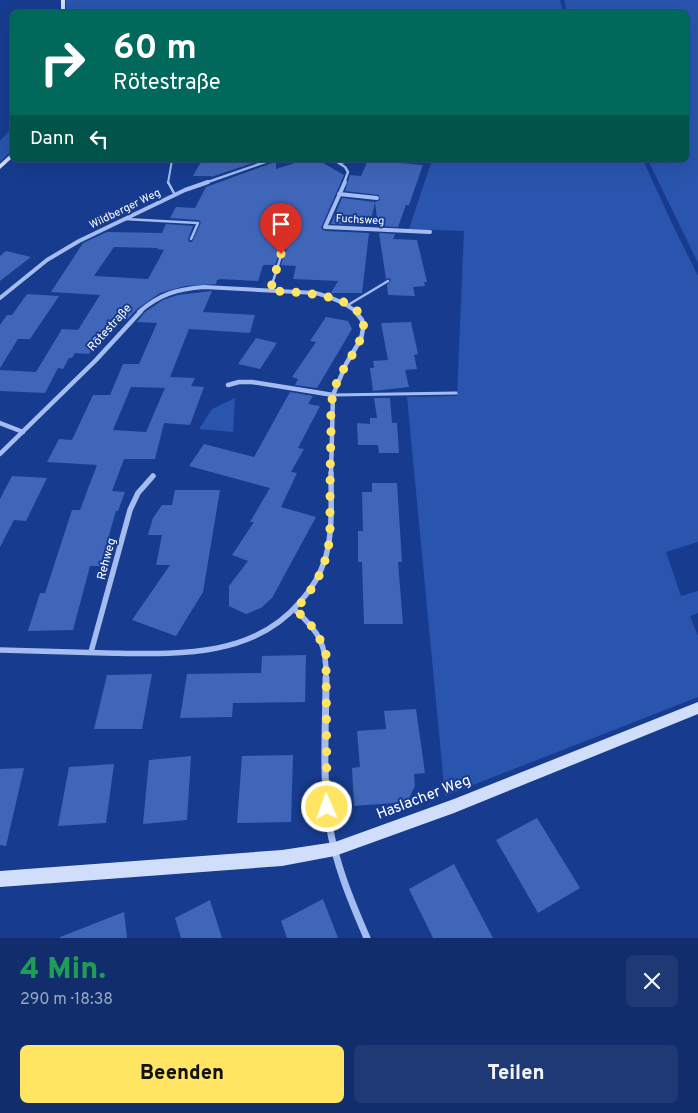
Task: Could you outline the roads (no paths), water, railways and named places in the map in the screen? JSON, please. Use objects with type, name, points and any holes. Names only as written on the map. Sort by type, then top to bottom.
[{"type":"street","points":[[0,167],[10,156]]},
{"type":"street","name":"Wildberger Weg","points":[[0,298],[59,252],[210,180],[265,162]]},
{"type":"street","name":"Fuchsweg","points":[[340,163],[348,172],[330,210],[325,227],[430,232]]},
{"type":"street","name":"Fuchsweg","points":[[339,194],[377,198]]},
{"type":"street","name":"Rötestraße","points":[[0,454],[110,346],[140,311],[160,296],[190,288],[204,287],[316,293],[329,296],[348,306],[362,320],[361,339],[346,364],[332,395],[330,536],[328,555],[322,572],[310,592],[295,610],[278,624],[258,636],[220,649],[202,652],[1,650]]},
{"type":"street","points":[[228,385],[239,382],[252,382],[332,395]]},
{"type":"street","points":[[0,423],[23,432]]},
{"type":"street","name":"Rehweg","points":[[92,652],[130,510],[138,492],[153,476]]},
{"type":"street","points":[[295,610],[308,620],[319,635],[326,653],[327,807],[334,849],[345,883],[367,938]]},
{"type":"street","name":"Haslacher Weg","points":[[0,878],[282,858],[334,849],[454,806],[698,708]]},
{"type":"lane","points":[[172,162],[168,182],[176,195]]},
{"type":"lane","points":[[125,219],[198,223],[191,239]]},
{"type":"lane","points":[[270,291],[285,243]]},
{"type":"lane","points":[[348,306],[388,281]]},
{"type":"lane","points":[[332,395],[456,393]]},
{"type":"lane","points":[[0,656],[1,650]]}]
